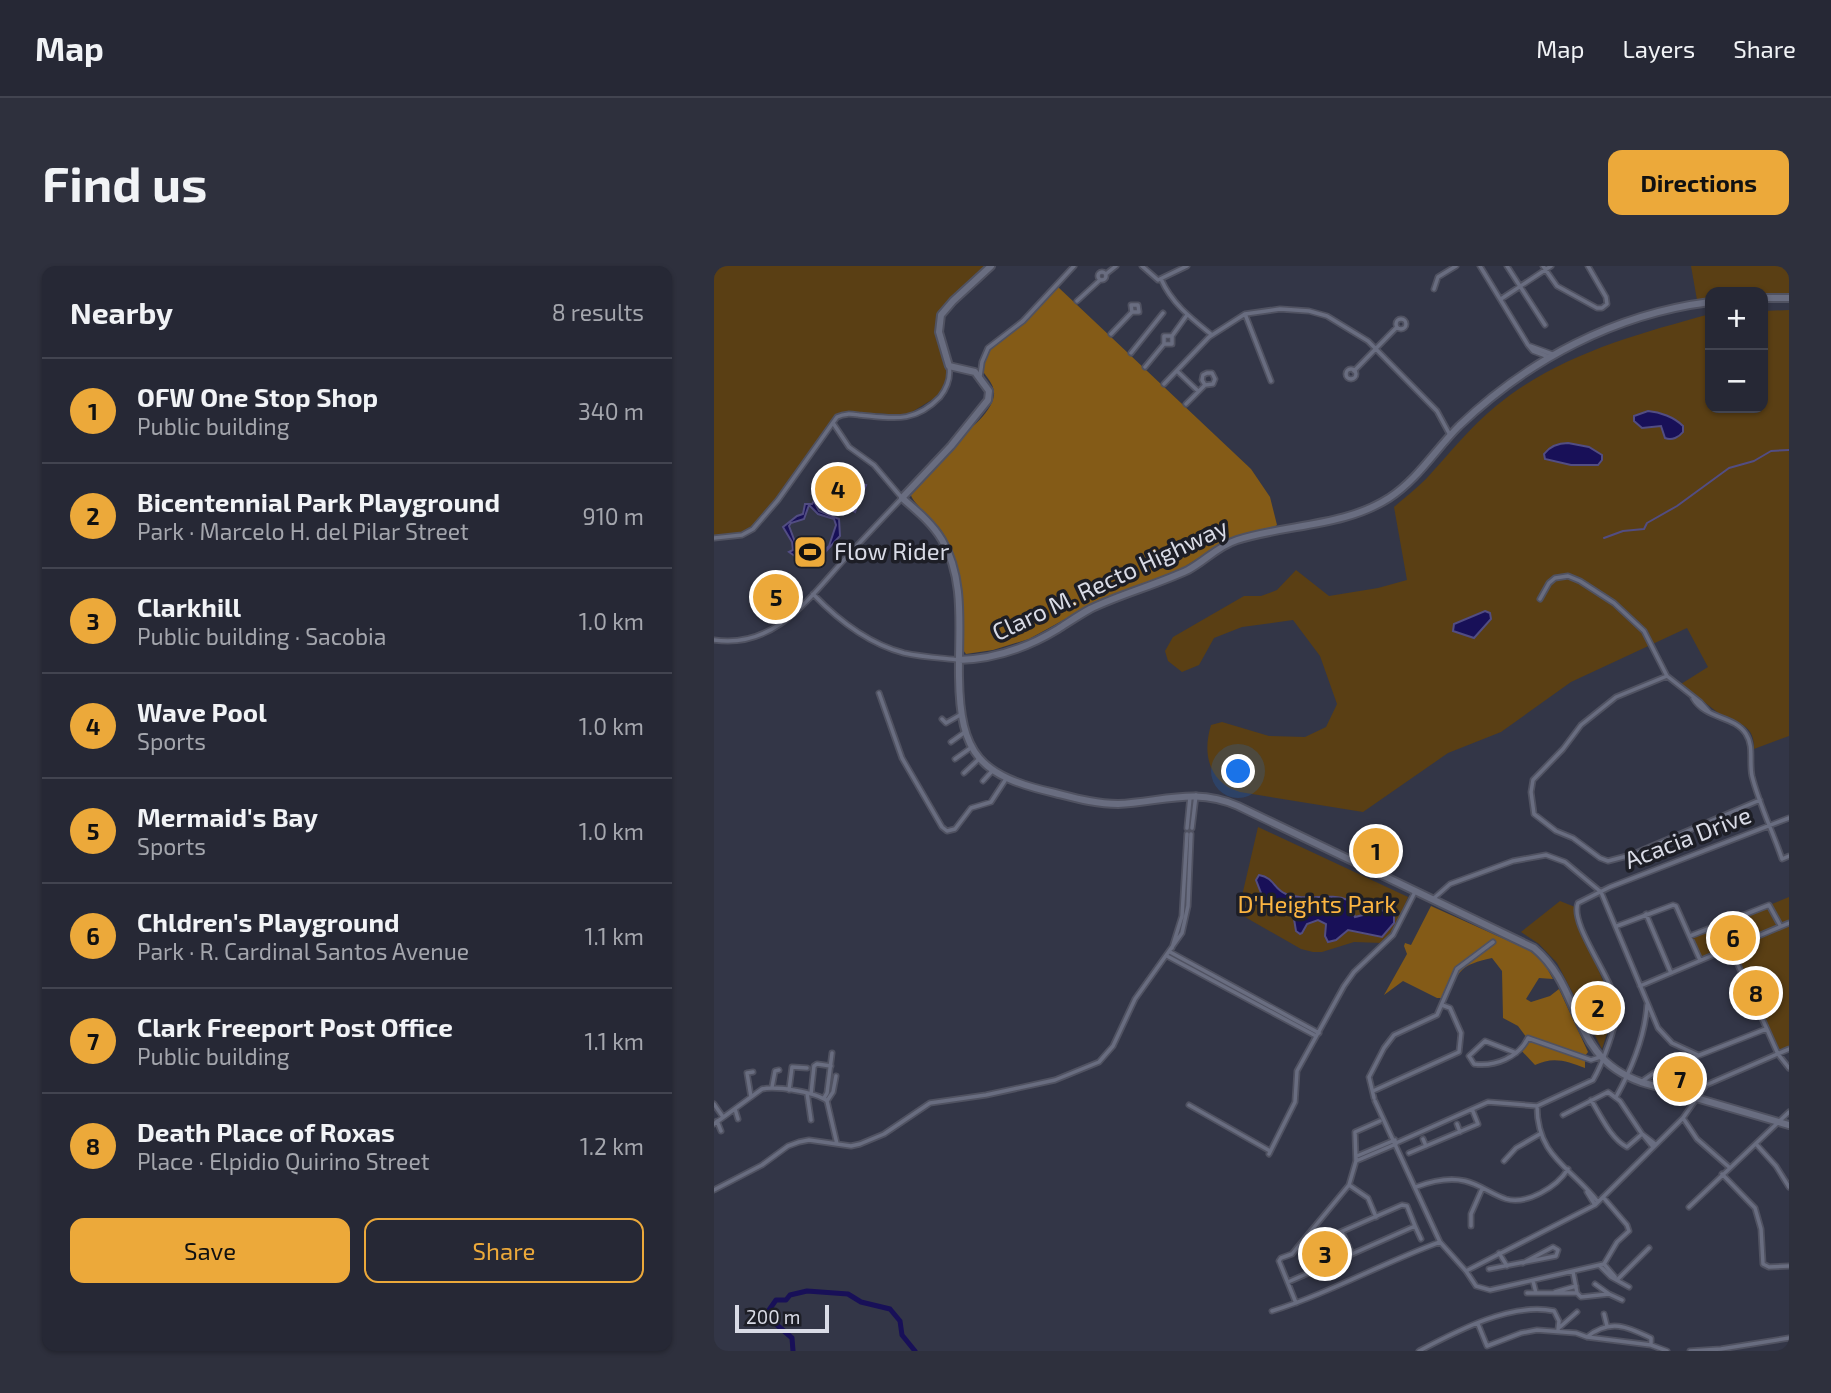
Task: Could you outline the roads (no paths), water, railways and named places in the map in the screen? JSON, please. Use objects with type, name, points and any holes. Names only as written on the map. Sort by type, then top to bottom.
[{"type":"main road","points":[[991,266],[953,300],[941,315],[939,332],[949,366],[971,370],[989,391],[988,400],[951,446],[902,498],[934,529],[954,568],[958,592],[960,715],[965,732],[980,758],[1006,779],[1041,790],[1108,804],[1193,795],[1219,798],[1238,806],[1534,948],[1553,967],[1587,1040],[1601,1058],[1628,1077],[1789,1125]]},
{"type":"main road","points":[[1768,298],[1789,298]]},
{"type":"main road","name":"Claro M. Recto Highway","points":[[959,660],[985,658],[1023,647],[1092,608],[1190,568],[1227,544],[1344,517],[1375,506],[1412,481],[1450,435],[1503,387],[1552,356],[1589,336],[1629,320],[1705,303]]},
{"type":"street","points":[[979,377],[988,348],[1023,321],[1074,266]]},
{"type":"street","points":[[1077,301],[1100,280],[1105,280],[1106,274],[1116,266]]},
{"type":"street","points":[[1142,266],[1156,280],[1187,266]]},
{"type":"street","points":[[1434,289],[1438,277],[1456,266]]},
{"type":"street","points":[[1480,266],[1528,345],[1533,351],[1552,356]]},
{"type":"street","points":[[1507,266],[1545,325]]},
{"type":"street","points":[[1501,299],[1544,268],[1551,266]]},
{"type":"street","points":[[1544,268],[1562,289],[1602,308],[1606,304],[1606,297],[1588,266]]},
{"type":"street","points":[[1161,279],[1169,295],[1187,315],[1212,335]]},
{"type":"street","points":[[1164,384],[1212,335],[1245,314],[1280,309],[1309,311],[1327,316],[1368,341],[1437,411],[1450,435]]},
{"type":"street","points":[[1111,334],[1132,312]]},
{"type":"street","points":[[1131,353],[1163,313]]},
{"type":"street","points":[[1245,314],[1271,381]]},
{"type":"street","points":[[1172,336],[1187,315]]},
{"type":"street","points":[[1354,371],[1397,327]]},
{"type":"street","points":[[1145,366],[1164,344],[1164,336],[1172,336]]},
{"type":"street","points":[[1164,344],[1172,344],[1172,336]]},
{"type":"street","points":[[714,538],[742,535],[753,529],[778,500],[838,417],[845,414],[906,419],[934,403],[943,393],[950,376],[949,366]]},
{"type":"street","points":[[1176,370],[1198,391]]},
{"type":"street","points":[[1186,404],[1205,385]]},
{"type":"street","points":[[714,640],[744,641],[766,633],[790,618],[902,498],[878,469],[851,449],[832,423]]},
{"type":"street","points":[[1279,521],[1280,530]]},
{"type":"street","points":[[1541,599],[1549,583],[1555,578],[1568,576],[1580,581],[1622,611],[1644,631],[1667,676],[1700,707],[1735,723],[1747,736],[1752,774],[1783,859],[1789,856]]},
{"type":"street","points":[[813,594],[850,627],[881,645],[907,654],[959,660]]},
{"type":"street","points":[[1667,676],[1616,697],[1581,725],[1563,749],[1533,780],[1531,793],[1534,814],[1556,831],[1573,838],[1608,861],[1631,855],[1760,800]]},
{"type":"street","points":[[879,693],[902,758],[942,827],[947,831],[955,829],[971,808],[991,802],[1006,779]]},
{"type":"street","points":[[942,719],[946,723],[960,715]]},
{"type":"street","points":[[951,742],[965,732]]},
{"type":"street","points":[[956,759],[972,747]]},
{"type":"street","points":[[964,773],[980,758]]},
{"type":"street","points":[[983,781],[993,770]]},
{"type":"street","points":[[1190,828],[1193,795]]},
{"type":"street","name":"Acacia Drive","points":[[1601,1058],[1616,1016],[1616,1005],[1576,912],[1580,900],[1789,818]]},
{"type":"street","points":[[714,1190],[799,1142],[809,1140],[851,1146],[860,1144],[884,1134],[930,1103],[986,1095],[1055,1080],[1099,1062],[1109,1052],[1128,1011],[1178,942],[1186,923],[1189,834]]},
{"type":"street","points":[[1433,899],[1450,884],[1513,861],[1552,856],[1566,862],[1601,892],[1658,1028],[1678,1047],[1698,1055]]},
{"type":"street","points":[[1189,1105],[1269,1152],[1293,1106],[1297,1071],[1349,978],[1393,935],[1415,892]]},
{"type":"street","points":[[1617,926],[1667,905],[1675,906],[1700,960]]},
{"type":"street","points":[[1689,936],[1769,905],[1781,926]]},
{"type":"street","points":[[1646,914],[1671,973]]},
{"type":"street","points":[[1640,986],[1789,923]]},
{"type":"street","points":[[1500,932],[1494,941],[1457,969],[1437,1015],[1407,1028],[1389,1041],[1369,1077],[1376,1101],[1440,1242],[1476,1286],[1483,1290],[1602,1265],[1617,1242],[1627,1235],[1629,1227],[1603,1197]]},
{"type":"street","points":[[1730,947],[1778,1054],[1789,1068]]},
{"type":"street","points":[[1169,953],[1318,1035]]},
{"type":"street","points":[[1616,1098],[1628,1077],[1645,1022],[1647,1003]]},
{"type":"street","points":[[1373,1091],[1459,1052],[1461,1032],[1450,1008],[1442,1005]]},
{"type":"street","points":[[1641,1082],[1654,1073],[1766,1029]]},
{"type":"street","points":[[1516,1053],[1485,1041],[1469,1056],[1474,1065],[1485,1066],[1506,1060],[1516,1053],[1528,1038],[1591,1060],[1601,1058]]},
{"type":"street","points":[[1466,1271],[1596,1203],[1683,1118],[1703,1088],[1789,1049]]},
{"type":"street","points":[[832,1053],[825,1099],[837,1144]]},
{"type":"street","points":[[1356,1159],[1488,1102],[1537,1106],[1593,1080],[1601,1058]]},
{"type":"street","points":[[811,1119],[809,1093],[814,1066],[831,1066]]},
{"type":"street","points":[[789,1090],[792,1067],[807,1068]]},
{"type":"street","points":[[772,1088],[775,1071],[779,1070]]},
{"type":"street","points":[[751,1097],[747,1073],[753,1072]]},
{"type":"street","points":[[825,1099],[833,1092],[836,1076]]},
{"type":"street","points":[[721,1131],[716,1122],[762,1089],[809,1093],[825,1099]]},
{"type":"street","points":[[1563,1115],[1606,1093],[1616,1098],[1643,1135],[1654,1145]]},
{"type":"street","points":[[1591,1100],[1611,1132],[1624,1146],[1627,1147],[1643,1135]]},
{"type":"street","points":[[714,1104],[723,1117]]},
{"type":"street","points":[[1537,1106],[1540,1134],[1550,1154],[1568,1170],[1596,1203]]},
{"type":"street","points":[[735,1109],[738,1119]]},
{"type":"street","points":[[1409,1153],[1478,1124],[1472,1109]]},
{"type":"street","points":[[1689,1207],[1789,1112]]},
{"type":"street","points":[[1683,1118],[1697,1139],[1730,1167]]},
{"type":"street","points":[[1292,1254],[1349,1185],[1356,1159],[1355,1132],[1380,1121]]},
{"type":"street","points":[[1457,1124],[1460,1132]]},
{"type":"street","points":[[1504,1161],[1516,1147],[1540,1134]]},
{"type":"street","points":[[1423,1139],[1426,1146]]},
{"type":"street","points":[[1756,1144],[1776,1166],[1789,1187]]},
{"type":"street","points":[[1416,1186],[1451,1179],[1466,1181],[1508,1199],[1523,1199],[1554,1184],[1568,1170]]},
{"type":"street","points":[[1722,1174],[1755,1208],[1761,1229],[1763,1264],[1769,1267],[1789,1266]]},
{"type":"street","points":[[1349,1185],[1368,1198],[1376,1217]]},
{"type":"street","points":[[1471,1226],[1471,1214],[1482,1189]]},
{"type":"street","points":[[1296,1303],[1279,1261],[1281,1258],[1405,1205],[1421,1238]]},
{"type":"street","points":[[1288,1282],[1415,1227]]},
{"type":"street","points":[[1342,1232],[1352,1254]]},
{"type":"street","points":[[1302,1242],[1306,1247]]},
{"type":"street","points":[[1272,1311],[1352,1281],[1400,1257],[1440,1242]]},
{"type":"street","points":[[1489,1269],[1523,1263],[1556,1256],[1558,1250],[1553,1247],[1523,1263]]},
{"type":"street","points":[[1616,1279],[1649,1248]]},
{"type":"street","points":[[1499,1253],[1507,1266]]},
{"type":"street","points":[[1539,1254],[1542,1259]]},
{"type":"street","points":[[1602,1265],[1629,1287]]},
{"type":"street","points":[[1573,1272],[1577,1293]]},
{"type":"street","points":[[1533,1280],[1536,1293]]},
{"type":"street","points":[[1595,1284],[1622,1300]]},
{"type":"street","points":[[1553,1293],[1576,1286]]},
{"type":"street","points":[[1527,1293],[1577,1293],[1584,1297],[1609,1294]]},
{"type":"street","points":[[1419,1351],[1453,1333],[1518,1310],[1554,1311],[1559,1329]]},
{"type":"street","points":[[1559,1329],[1577,1312]]},
{"type":"street","points":[[1604,1314],[1607,1325]]},
{"type":"street","points":[[1478,1324],[1487,1346],[1531,1330],[1559,1329],[1587,1337],[1651,1345],[1667,1351]]},
{"type":"street","points":[[1587,1337],[1607,1325],[1616,1325],[1635,1329],[1651,1338],[1651,1345]]},
{"type":"street","points":[[1690,1351],[1714,1350],[1789,1338]]},
{"type":"waterway","points":[[1604,538],[1623,531],[1644,529],[1647,523],[1677,506],[1729,468],[1754,461],[1771,451],[1789,450]]},
{"type":"waterway","points":[[793,1351],[792,1338],[769,1318],[769,1310],[776,1300],[786,1300],[790,1295],[807,1291],[848,1294],[861,1302],[890,1309],[900,1321],[902,1335],[915,1351]]},
{"type":"place","name":"Wave Pool","points":[[838,489]]},
{"type":"place","name":"Flow Rider","points":[[810,552]]},
{"type":"place","name":"Mermaid's Bay","points":[[776,597]]},
{"type":"place","name":"OFW One Stop Shop","points":[[1376,851]]},
{"type":"place","name":"Chldren's Playground","points":[[1733,938]]},
{"type":"place","name":"Death Place of Roxas","points":[[1756,993]]},
{"type":"place","name":"Bicentennial Park Playground","points":[[1598,1008]]},
{"type":"place","name":"Clark Freeport Post Office","points":[[1680,1079]]},
{"type":"place","name":"Clarkhill","points":[[1325,1254]]},
{"type":"park label","name":"D'Heights Park","points":[[1317,905]]}]
